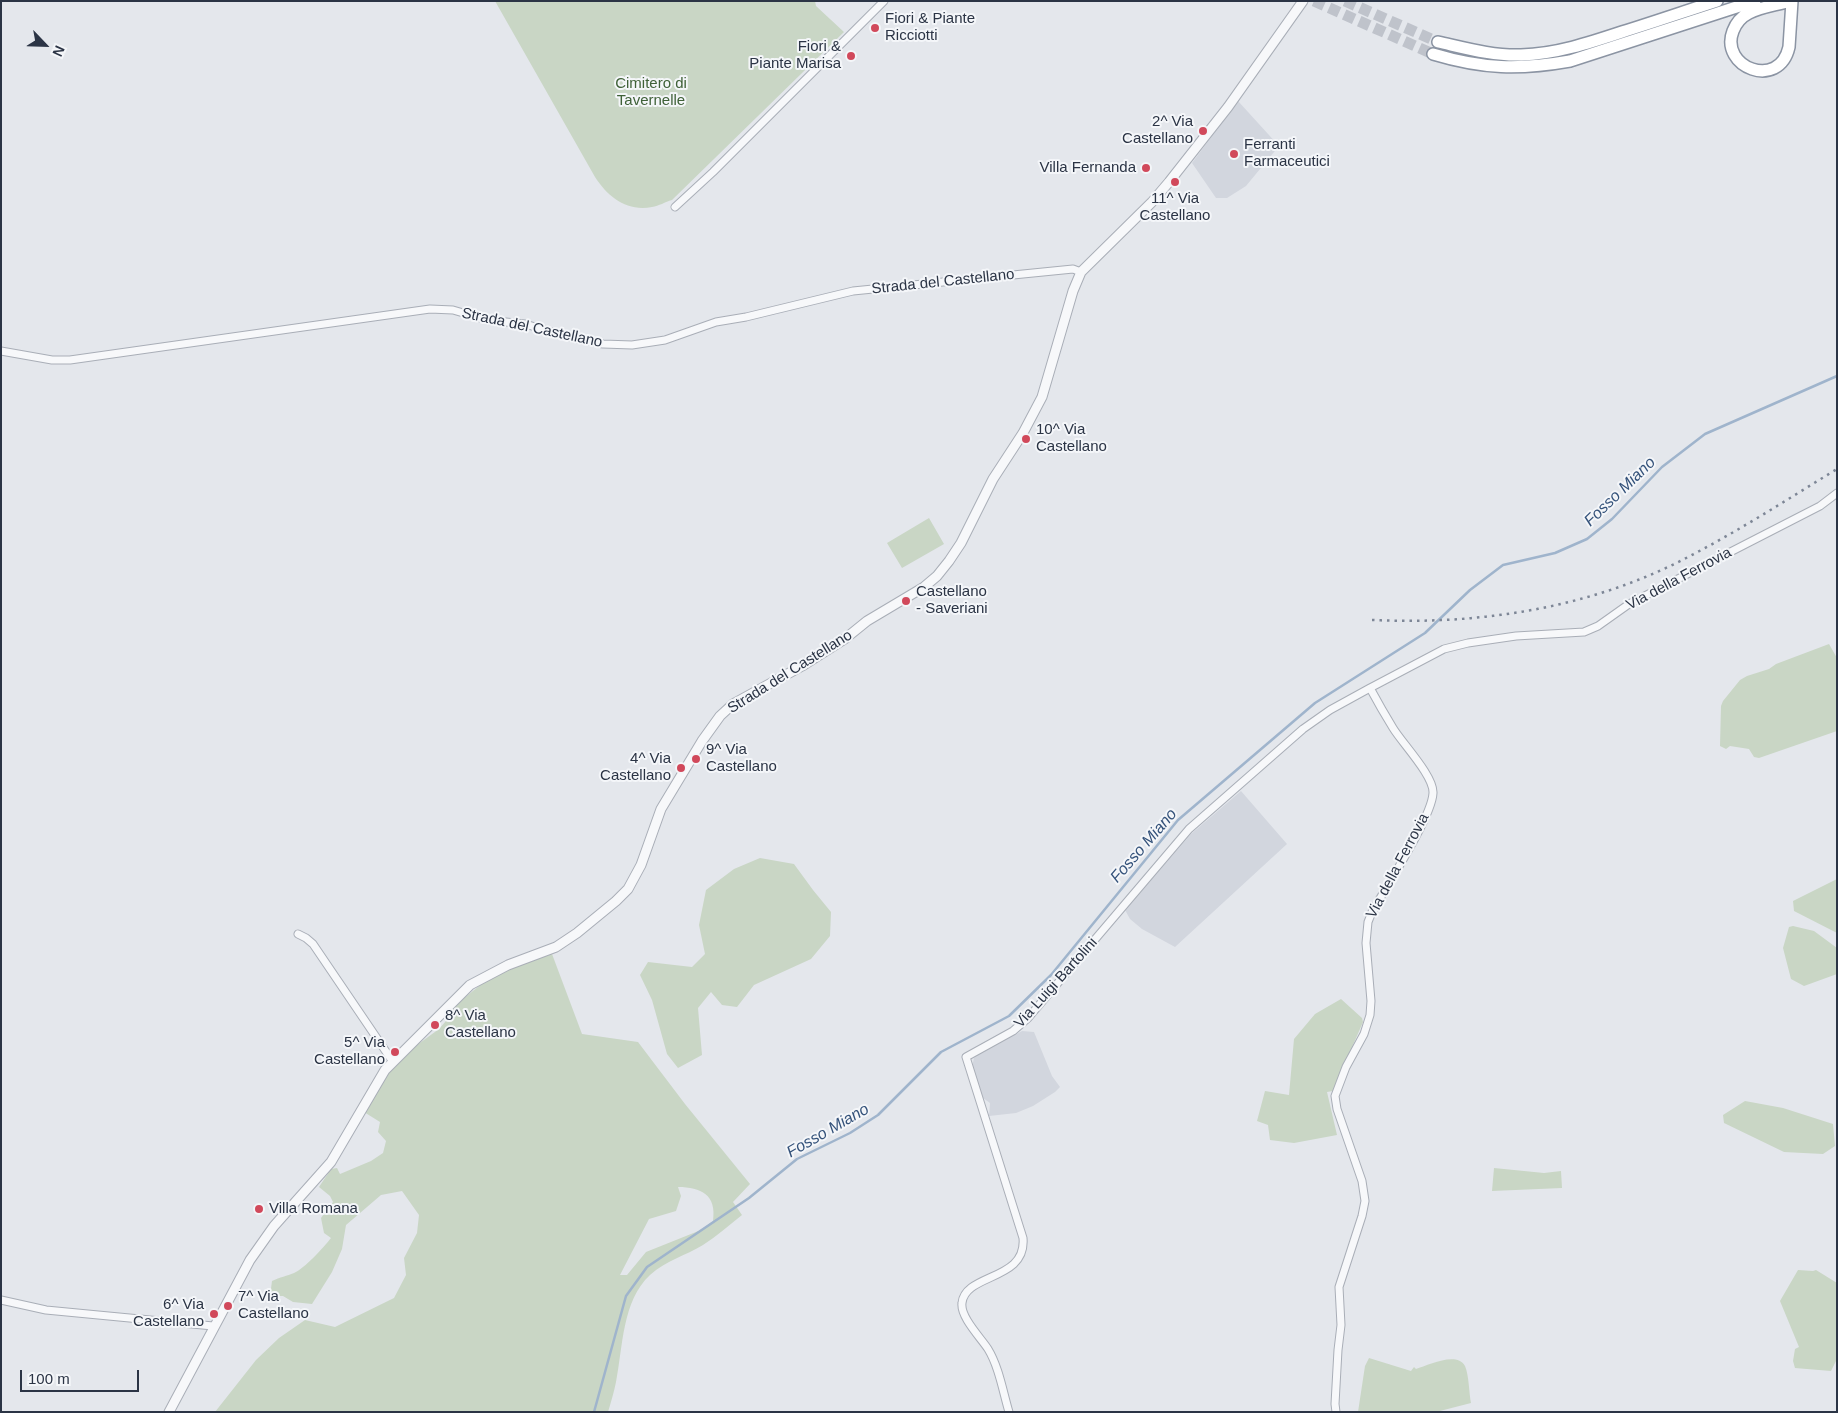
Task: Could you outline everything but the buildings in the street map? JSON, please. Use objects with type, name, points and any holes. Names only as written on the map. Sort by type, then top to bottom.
[{"type":"highway","points":[[1438,42],[1477,51],[1501,54],[1544,53],[1572,48],[1717,1]]},
{"type":"highway","points":[[1433,54],[1476,65],[1509,67],[1543,66],[1570,61],[1755,1]]},
{"type":"highway","points":[[1791,1],[1788,54],[1783,62],[1772,70],[1756,70],[1749,68],[1738,60],[1733,50],[1732,35],[1740,19],[1749,13],[1791,1]]},
{"type":"street","points":[[675,206],[720,165],[884,1]]},
{"type":"street","name":"Strada del Castellano","points":[[169,1412],[213,1326],[261,1242],[331,1162],[379,1078],[393,1062],[470,985],[508,965],[556,947],[577,933],[628,889],[641,865],[661,809],[702,741],[720,716],[733,704],[819,655],[846,638],[867,621],[924,587],[937,576],[961,543],[993,479],[1037,410],[1050,374],[1073,291],[1081,272],[1152,202],[1169,182],[1228,107],[1303,1]]},
{"type":"street","name":"Strada del Castellano","points":[[1,351],[52,360],[70,360],[430,308],[453,310],[487,320],[525,324],[569,337],[602,344],[632,345],[665,340],[716,322],[746,317],[853,291],[1073,269],[1081,272]]},
{"type":"street","name":"Via della Ferrovia","points":[[1336,1412],[1338,1350],[1342,1325],[1339,1288],[1365,1201],[1362,1181],[1337,1109],[1335,1096],[1346,1067],[1364,1034],[1370,1015],[1371,1001],[1366,943],[1368,922],[1420,827],[1430,806],[1433,792],[1424,771],[1393,729],[1370,688],[1444,649],[1468,642],[1516,636],[1584,632],[1598,626],[1629,604],[1820,506],[1837,493]]},
{"type":"street","name":"Via Luigi Bartolini","points":[[1009,1412],[991,1356],[973,1330],[962,1308],[962,1302],[964,1297],[975,1286],[1017,1262],[1024,1246],[966,1057],[1012,1032],[1028,1018],[1189,829],[1303,729],[1330,710],[1370,688]]},
{"type":"street","points":[[298,934],[312,944],[393,1062]]},
{"type":"street","points":[[1,1300],[46,1310],[213,1326]]},
{"type":"shaded area","points":[[1238,101],[1279,146],[1246,186],[1227,198],[1216,198],[1192,163]]},
{"type":"shaded area","points":[[1241,791],[1287,844],[1175,947],[1142,929],[1130,919],[1125,910],[1191,834]]},
{"type":"shaded area","points":[[1022,1031],[1034,1032],[1052,1076],[1060,1087],[1033,1106],[1016,1113],[989,1116],[990,1103],[983,1098],[972,1067],[974,1058]]},
{"type":"green space","name":"Cimitero di Tavernelle","points":[[495,1],[815,1],[816,6],[844,32],[672,200],[657,206],[643,208],[626,205],[612,197],[600,184]]},
{"type":"green space","points":[[929,518],[944,544],[902,568],[887,543]]},
{"type":"green space","points":[[1829,644],[1837,658],[1837,731],[1759,758],[1754,757],[1749,749],[1730,746],[1726,749],[1720,746],[1721,706],[1740,680]]},
{"type":"green space","points":[[760,858],[794,864],[831,912],[830,936],[811,959],[754,985],[737,1007],[722,1005],[711,992],[698,1008],[702,1055],[678,1068],[667,1054],[652,1000],[640,975],[648,962],[692,967],[705,954],[699,925],[706,890],[734,869]]},
{"type":"green space","points":[[1837,879],[1837,933],[1794,911],[1793,901]]},
{"type":"green space","points":[[1793,926],[1814,931],[1837,948],[1837,974],[1804,986],[1791,979],[1783,948],[1789,927]]},
{"type":"green space","points":[[552,954],[582,1034],[638,1042],[750,1184],[733,1202],[742,1215],[703,1245],[656,1270],[641,1286],[634,1298],[625,1325],[616,1382],[608,1412],[215,1412],[256,1360],[279,1338],[305,1320],[335,1327],[394,1298],[406,1275],[404,1258],[417,1233],[419,1215],[402,1191],[381,1195],[346,1225],[342,1249],[332,1272],[312,1304],[293,1302],[283,1296],[270,1296],[272,1281],[298,1271],[331,1238],[324,1233],[321,1218],[333,1202],[330,1196],[319,1187],[331,1169],[337,1168],[340,1174],[371,1161],[383,1153],[386,1141],[378,1132],[380,1122],[364,1112],[390,1070],[417,1045],[439,1029],[452,1014],[453,1007],[489,978]],"holes":[[[678,1187],[700,1191],[710,1199],[714,1212],[713,1221],[701,1230],[646,1252],[627,1275],[620,1275],[649,1219],[676,1211],[681,1196]]]},
{"type":"green space","points":[[1341,999],[1362,1018],[1363,1022],[1333,1091],[1327,1092],[1337,1135],[1294,1143],[1270,1140],[1268,1125],[1257,1121],[1265,1091],[1289,1095],[1294,1039],[1315,1014]]},
{"type":"green space","points":[[1745,1101],[1783,1108],[1833,1124],[1835,1146],[1823,1154],[1784,1152],[1724,1123],[1723,1115]]},
{"type":"green space","points":[[1494,1168],[1544,1173],[1561,1171],[1562,1188],[1492,1191]]},
{"type":"green space","points":[[1798,1270],[1816,1270],[1837,1283],[1837,1359],[1831,1371],[1795,1368],[1793,1361],[1795,1349],[1799,1347],[1780,1301]]},
{"type":"green space","points":[[1369,1358],[1411,1371],[1414,1367],[1416,1369],[1442,1360],[1449,1359],[1461,1362],[1466,1370],[1471,1403],[1436,1412],[1358,1412],[1365,1366]]},
{"type":"waterway","name":"Fosso Miano","points":[[594,1412],[626,1296],[647,1267],[749,1198],[797,1159],[850,1133],[878,1115],[941,1052],[1009,1016],[1051,975],[1178,820],[1315,703],[1425,633],[1470,590],[1503,565],[1555,553],[1587,539],[1612,519],[1662,467],[1705,434],[1837,376]]},
{"type":"tunnel","points":[[1314,1],[1433,54]]},
{"type":"tunnel","points":[[1345,1],[1438,42]]},
{"type":"railway","points":[[1372,620],[1413,621],[1495,616],[1575,600],[1614,589],[1653,574],[1709,546],[1837,469]]},
{"type":"place","name":"Fiori & Piante Ricciotti","points":[[875,28]]},
{"type":"place","name":"Fiori & Piante Marisa","points":[[851,56]]},
{"type":"place","name":"2^ Via Castellano","points":[[1203,131]]},
{"type":"place","name":"Ferranti Farmaceutici","points":[[1234,154]]},
{"type":"place","name":"Villa Fernanda","points":[[1146,168]]},
{"type":"place","name":"11^ Via Castellano","points":[[1175,182]]},
{"type":"place","name":"10^ Via Castellano","points":[[1026,439]]},
{"type":"place","name":"Castellano - Saveriani","points":[[906,601]]},
{"type":"place","name":"9^ Via Castellano","points":[[696,759]]},
{"type":"place","name":"4^ Via Castellano","points":[[681,768]]},
{"type":"place","name":"8^ Via Castellano","points":[[435,1025]]},
{"type":"place","name":"5^ Via Castellano","points":[[395,1052]]},
{"type":"place","name":"Villa Romana","points":[[259,1209]]},
{"type":"place","name":"7^ Via Castellano","points":[[228,1306]]},
{"type":"place","name":"6^ Via Castellano","points":[[214,1314]]}]
